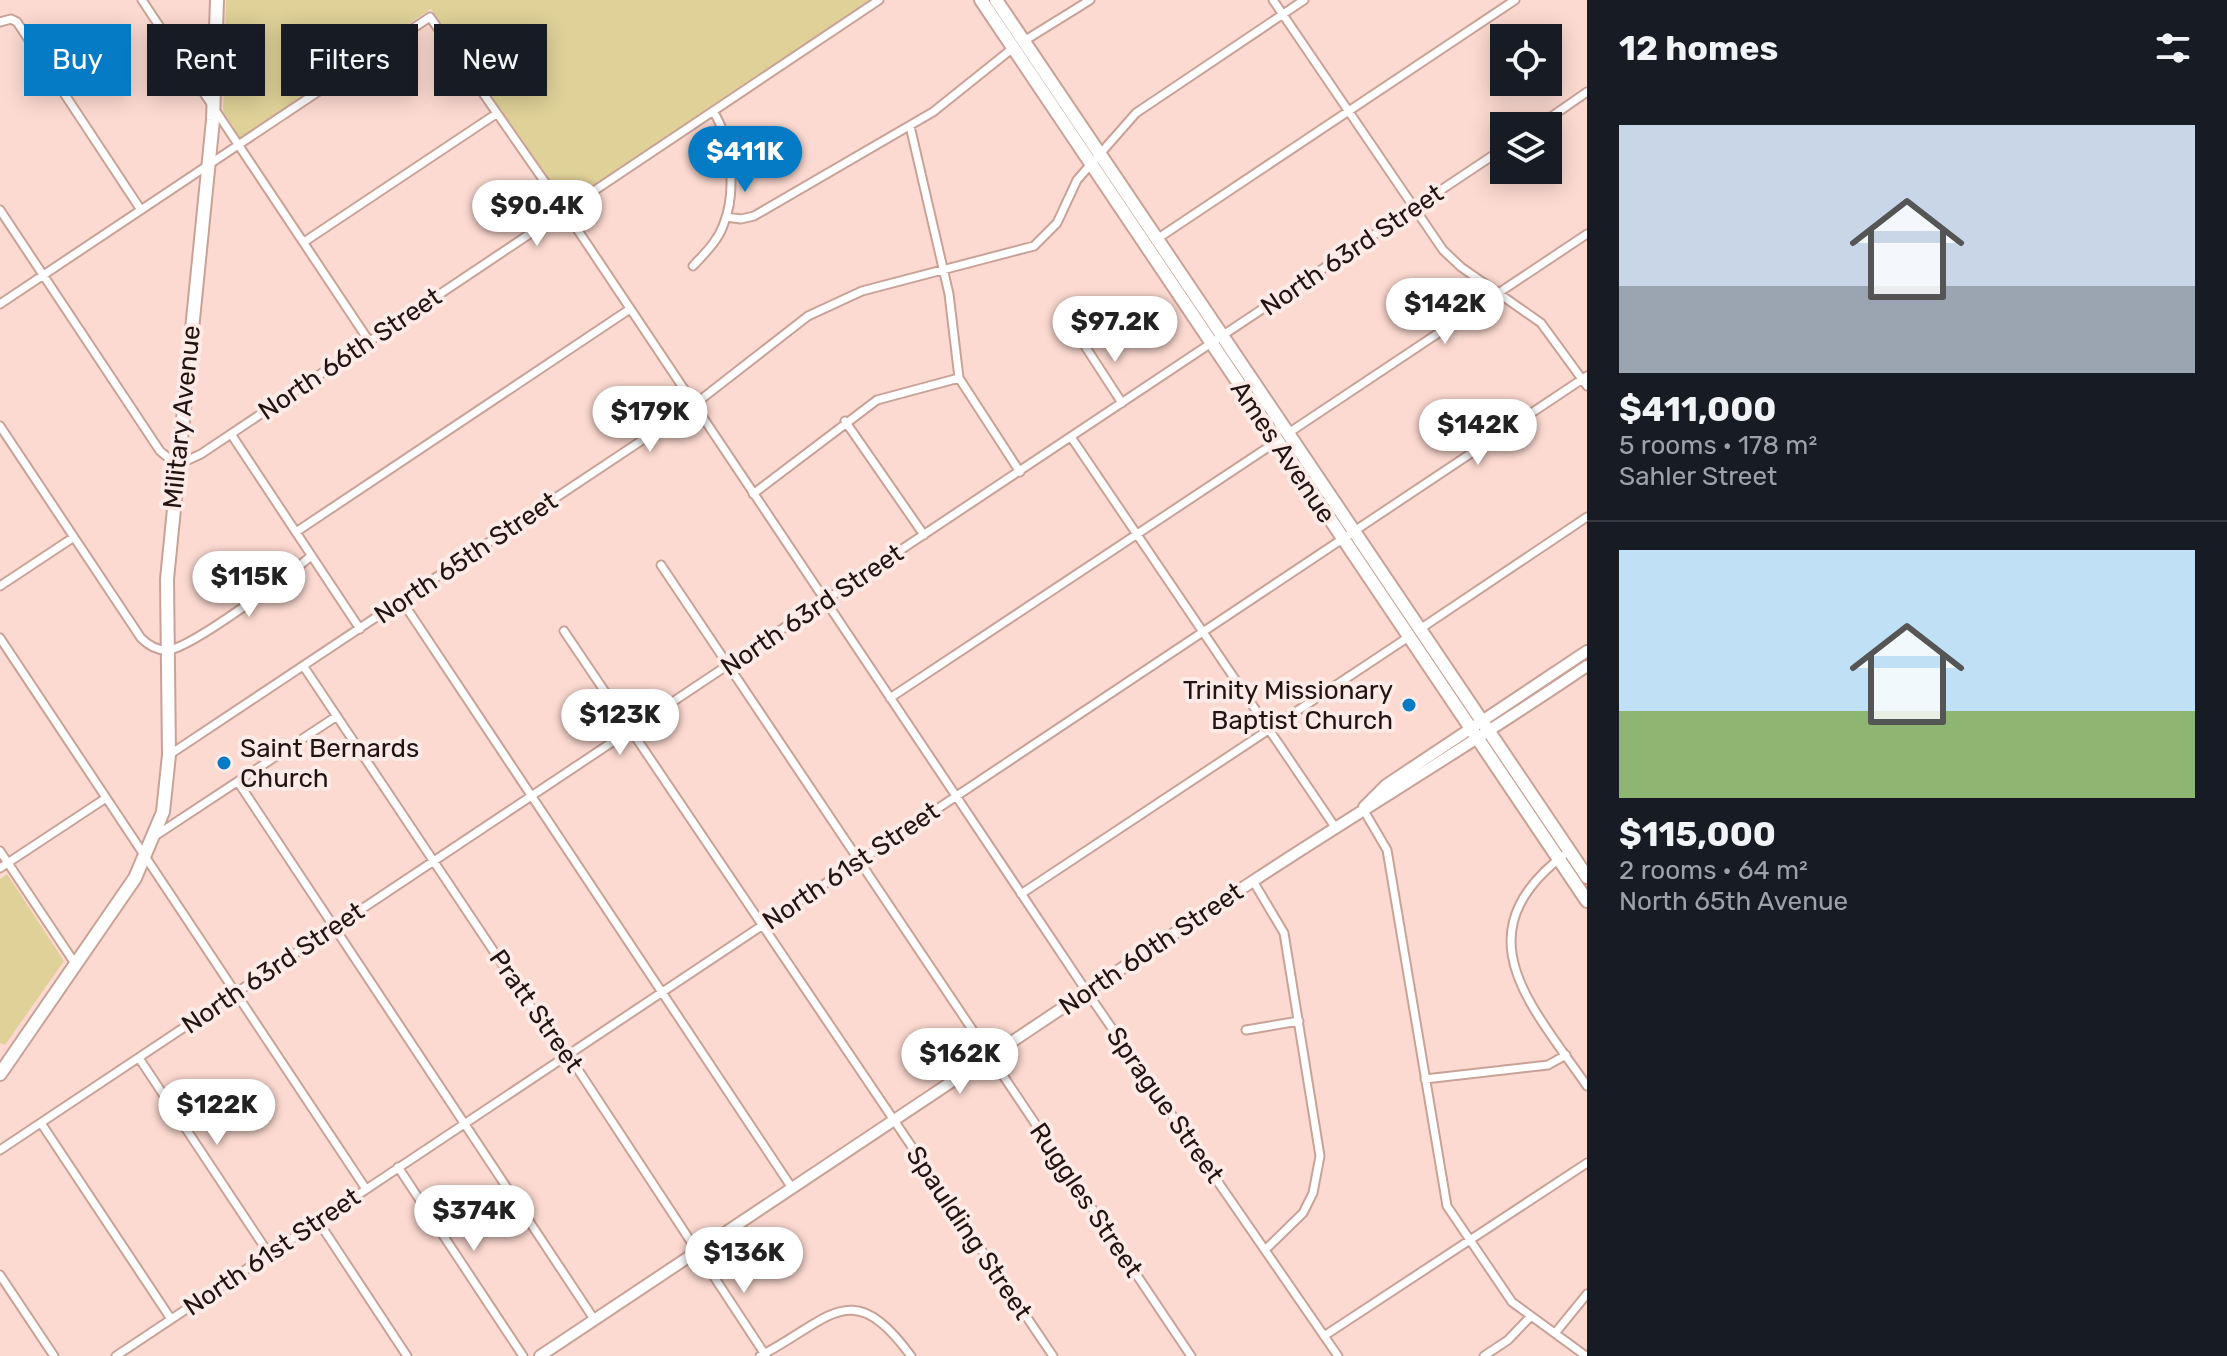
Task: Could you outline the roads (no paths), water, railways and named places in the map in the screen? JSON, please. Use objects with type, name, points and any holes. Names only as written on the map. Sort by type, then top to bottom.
[{"type":"main road","name":"Military Avenue","points":[[2,1067],[76,965],[146,857],[163,812],[169,755],[167,579],[208,166],[217,0]]},
{"type":"main road","name":"Ames Avenue","points":[[981,0],[1100,154],[1222,337],[1282,438],[1563,855],[1587,901]]},
{"type":"main road","name":"Ames Avenue","points":[[996,0],[1018,44],[1091,165],[1211,344],[1282,438]]},
{"type":"main road","name":"North 60th Street","points":[[1478,731],[1587,651]]},
{"type":"main road","name":"North 60th Street","points":[[540,1356],[1363,809],[1386,785],[1587,666]]},
{"type":"main road","name":"Ames Avenue","points":[[1563,855],[1587,877]]},
{"type":"street","points":[[142,0],[369,341]]},
{"type":"street","name":"North 66th Street","points":[[177,465],[231,434],[879,0]]},
{"type":"street","points":[[726,217],[741,219],[754,216],[910,126],[947,103],[1018,44],[1090,0]]},
{"type":"street","points":[[1273,0],[1413,209],[1453,260],[1541,323],[1585,380]]},
{"type":"street","name":"North 65th Street","points":[[169,755],[694,405],[792,327],[825,306],[862,291],[1034,246],[1053,228],[1073,184],[1142,107],[1304,0]]},
{"type":"street","points":[[1157,239],[1515,0]]},
{"type":"street","name":"Sprague Street","points":[[239,145],[430,17],[565,211],[1087,992],[1338,1356]]},
{"type":"street","points":[[0,22],[11,19],[141,210]]},
{"type":"street","points":[[1558,112],[1587,92]]},
{"type":"street","points":[[693,266],[717,239],[730,199],[726,140],[713,111]]},
{"type":"street","points":[[304,242],[496,114]]},
{"type":"street","points":[[910,126],[945,271],[959,378],[1020,472]]},
{"type":"street","points":[[0,304],[239,145]]},
{"type":"street","name":"North 63rd Street","points":[[0,1150],[1490,157]]},
{"type":"street","points":[[0,210],[160,451],[177,465]]},
{"type":"street","points":[[890,698],[1587,234]]},
{"type":"street","points":[[296,532],[630,309]]},
{"type":"street","points":[[1083,343],[1122,403]]},
{"type":"street","points":[[753,494],[845,421],[887,395],[959,378]]},
{"type":"street","name":"North 61st Street","points":[[116,1356],[1585,380]]},
{"type":"street","points":[[845,421],[924,535]]},
{"type":"street","points":[[0,426],[148,645],[167,650],[191,640],[311,556]]},
{"type":"street","points":[[231,434],[360,629]]},
{"type":"street","points":[[1071,437],[1335,827]]},
{"type":"street","points":[[1021,894],[1587,517]]},
{"type":"street","points":[[0,586],[74,537]]},
{"type":"street","name":"Ruggles Street","points":[[661,565],[1191,1356]]},
{"type":"street","points":[[402,601],[792,1188]]},
{"type":"street","name":"Spaulding Street","points":[[564,631],[760,926],[1053,1356]]},
{"type":"street","points":[[0,638],[366,1189]]},
{"type":"street","name":"Pratt Street","points":[[304,667],[764,1355]]},
{"type":"street","points":[[155,836],[337,716]]},
{"type":"street","points":[[238,782],[594,1319]]},
{"type":"street","points":[[0,868],[106,798]]},
{"type":"street","points":[[1363,809],[1387,850],[1445,1197],[1469,1241],[1506,1295],[1586,1356]]},
{"type":"street","points":[[0,851],[76,965]]},
{"type":"street","points":[[1563,855],[1523,898],[1514,919],[1511,949],[1520,987],[1587,1086]]},
{"type":"street","points":[[1253,881],[1282,926],[1319,1143],[1319,1167],[1303,1213],[1265,1250]]},
{"type":"street","points":[[1246,1030],[1299,1021]]},
{"type":"street","points":[[1425,1079],[1548,1065],[1566,1055]]},
{"type":"street","points":[[139,1058],[269,1254]]},
{"type":"street","points":[[41,1123],[171,1319]]},
{"type":"street","points":[[1324,1336],[1587,1163]]},
{"type":"street","points":[[398,1167],[523,1356]]},
{"type":"street","points":[[318,1221],[407,1356]]},
{"type":"street","points":[[0,1275],[54,1356]]},
{"type":"street","points":[[1556,1332],[1587,1294]]},
{"type":"street","points":[[764,1355],[820,1321],[851,1309],[865,1310],[877,1317],[911,1356]]},
{"type":"street","points":[[1484,1356],[1514,1335],[1531,1316]]},
{"type":"place","name":"Trinity Missionary Baptist Church","points":[[1409,705]]},
{"type":"place","name":"Saint Bernards Church","points":[[224,763]]}]
